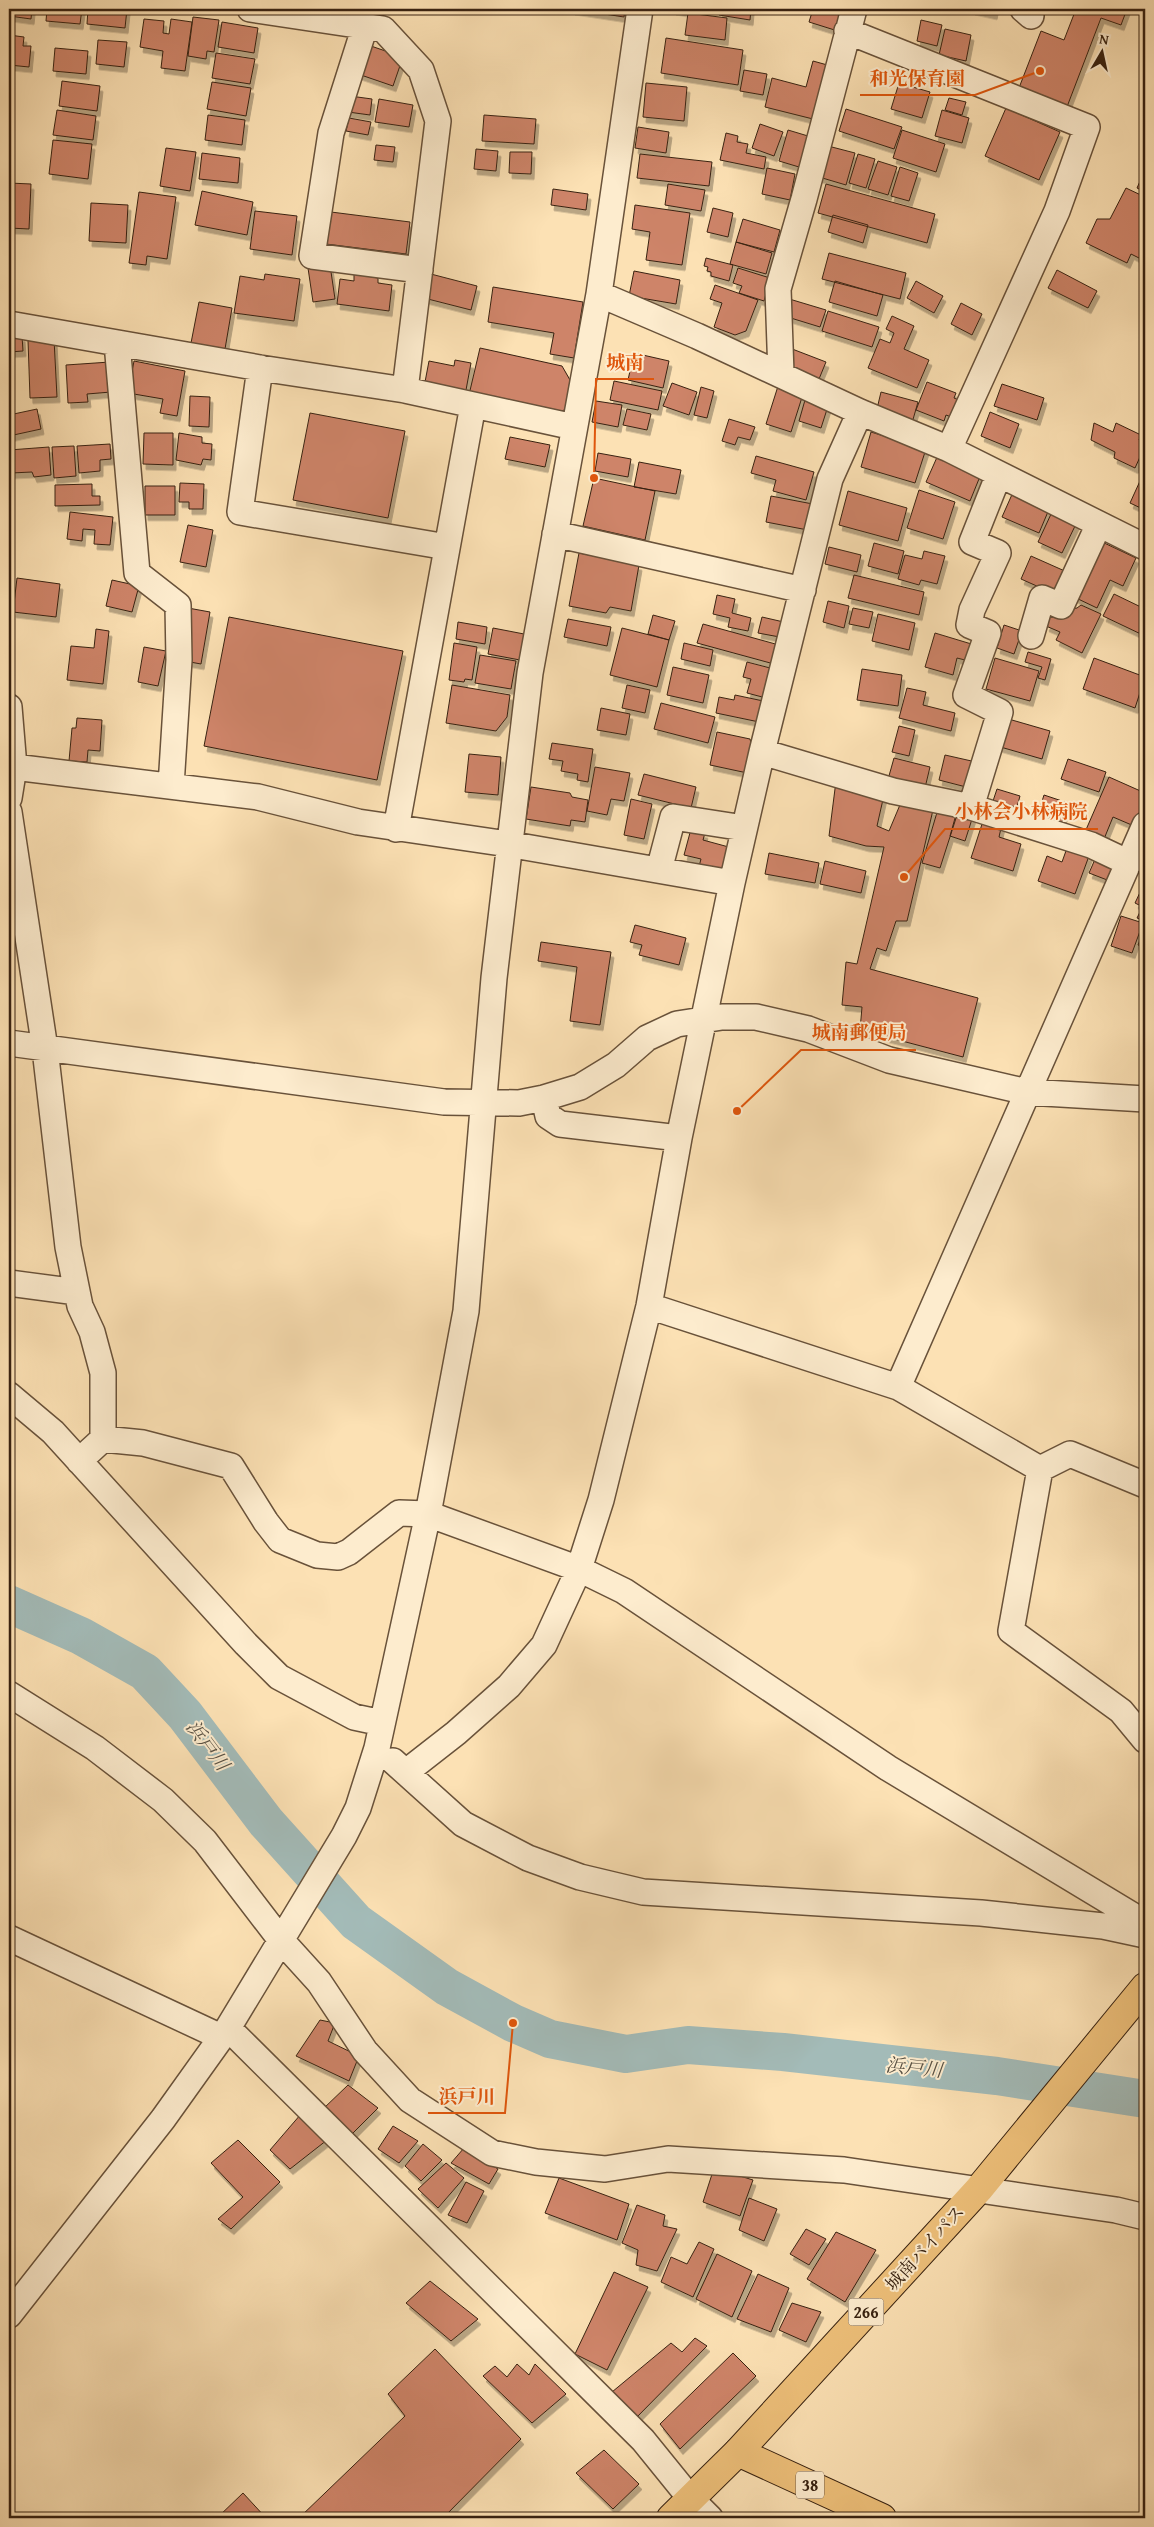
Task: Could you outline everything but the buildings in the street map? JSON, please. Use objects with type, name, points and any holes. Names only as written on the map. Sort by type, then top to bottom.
[{"type":"main road","name":"城南バイパス","points":[[671,2518],[738,2452],[986,2180],[1145,1987]]},
{"type":"main road","name":"38","points":[[738,2452],[882,2518]]},
{"type":"street","points":[[250,9],[314,14],[383,29],[421,70],[438,121],[405,390]]},
{"type":"street","points":[[9,2315],[163,2119],[224,2032],[344,1836],[358,1808],[377,1748],[428,1514],[466,1311],[482,1103],[508,844],[530,673],[599,294],[640,9]]},
{"type":"street","points":[[781,374],[778,288],[804,199],[850,20],[1087,127],[1057,211],[949,449]]},
{"type":"street","points":[[365,26],[331,133],[312,256],[420,270]]},
{"type":"street","points":[[599,294],[781,374],[860,412],[949,449],[1145,547]]},
{"type":"street","points":[[9,324],[260,368],[405,390],[574,427]]},
{"type":"street","points":[[117,344],[137,573],[178,605],[179,660],[170,786]]},
{"type":"street","points":[[260,368],[240,512],[447,547]]},
{"type":"street","points":[[396,829],[473,405]]},
{"type":"street","points":[[406,1772],[456,1733],[509,1686],[544,1645],[578,1569],[601,1500],[650,1306],[679,1138],[732,883],[762,752],[830,479],[860,412]]},
{"type":"street","points":[[971,807],[1000,712],[966,695],[988,632],[969,625],[972,610],[998,553],[972,542],[999,474]]},
{"type":"street","points":[[1031,636],[1042,598],[1061,606],[1099,524]]},
{"type":"street","points":[[555,534],[803,590]]},
{"type":"street","points":[[9,707],[10,784],[170,786],[258,797],[358,822],[396,829],[508,844],[732,883]]},
{"type":"street","points":[[762,752],[893,791],[971,807],[1091,845],[1128,863]]},
{"type":"street","points":[[9,812],[44,1048],[68,1247],[80,1306],[92,1332],[103,1373],[103,1439],[79,1461]]},
{"type":"street","points":[[659,870],[673,818],[744,828]]},
{"type":"street","points":[[898,1387],[1145,825]]},
{"type":"street","points":[[9,1044],[444,1102],[519,1102],[544,1098],[580,1087],[616,1065],[647,1038],[677,1024],[722,1017],[756,1017],[808,1029],[889,1060],[1028,1092],[1145,1098]]},
{"type":"street","points":[[544,1098],[548,1116],[560,1124],[679,1138]]},
{"type":"street","points":[[9,1283],[77,1292]]},
{"type":"street","points":[[650,1306],[898,1387],[1040,1469]]},
{"type":"street","points":[[9,1395],[53,1432],[246,1644],[280,1678],[354,1717],[382,1723]]},
{"type":"street","points":[[103,1439],[143,1443],[231,1466],[266,1522],[280,1540],[317,1555],[338,1557],[349,1552],[399,1513],[428,1514],[578,1569],[624,1591],[888,1768],[1145,1923]]},
{"type":"street","points":[[1040,1469],[1070,1454],[1145,1486]]},
{"type":"street","points":[[1040,1469],[1011,1630],[1121,1711],[1145,1740]]},
{"type":"street","points":[[9,1694],[95,1748],[163,1800],[205,1841],[280,1939],[319,1982],[365,2051],[410,2100],[492,2153],[536,2162],[605,2169],[668,2159],[986,2180],[1145,2217]]},
{"type":"street","points":[[377,1748],[462,1824],[528,1858],[580,1877],[643,1892],[981,1913],[1103,1926],[1145,1935]]},
{"type":"street","points":[[9,1938],[224,2032],[643,2440],[690,2498],[710,2518]]},
{"type":"waterway","name":"浜戸川","points":[[9,1604],[81,1636],[145,1672],[185,1715],[266,1822],[356,1922],[447,1987],[513,2023],[550,2039],[626,2054],[688,2045],[783,2052],[997,2076],[1145,2099]]},
{"type":"place","name":"和光保育園","points":[[1040,71]]},
{"type":"place","name":"城南","points":[[594,478]]},
{"type":"place","name":"小林会小林病院","points":[[904,877]]},
{"type":"place","name":"城南郵便局","points":[[737,1111]]},
{"type":"place","name":"浜戸川","points":[[513,2023]]}]
